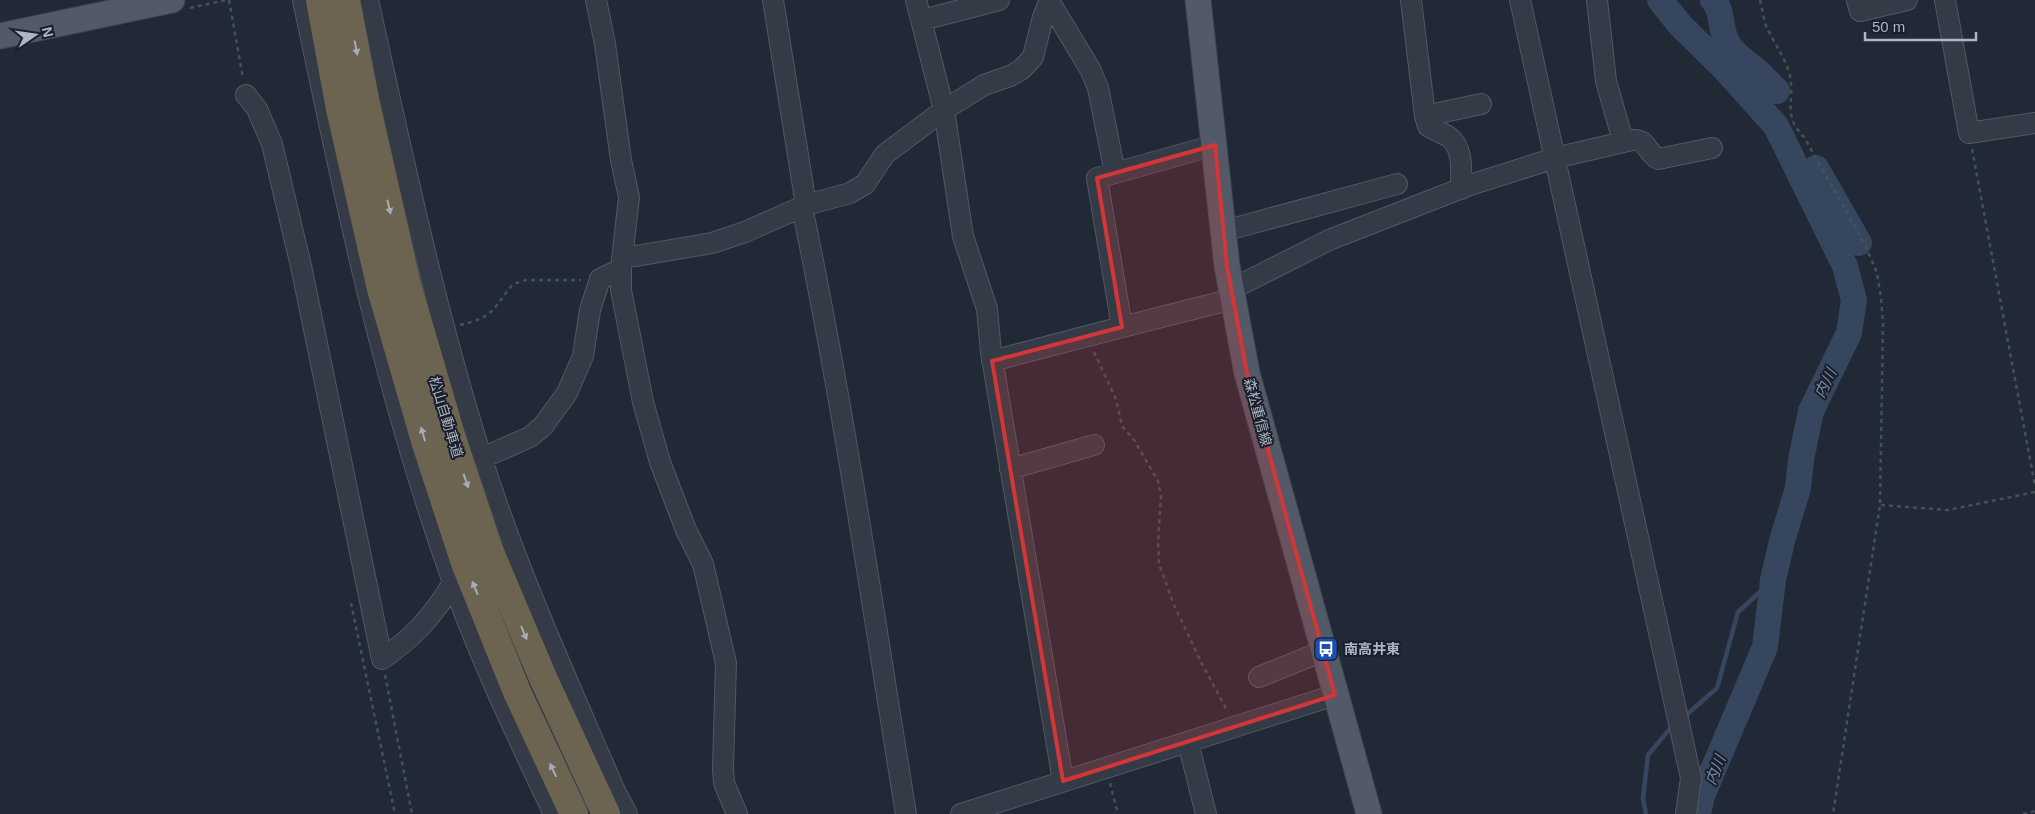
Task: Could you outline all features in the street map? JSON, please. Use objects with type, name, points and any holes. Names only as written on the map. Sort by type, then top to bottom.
[{"type":"highway","name":"松山自動車道","points":[[320,0],[340,110],[381,289],[426,444],[465,563],[518,692],[574,814]]},
{"type":"highway","name":"松山自動車道","points":[[346,0],[366,104],[407,285],[450,435],[490,552],[544,680],[606,814]]},
{"type":"main road","points":[[0,36],[172,0]]},
{"type":"main road","name":"森松重信線","points":[[1198,0],[1232,293],[1247,373],[1369,814]]},
{"type":"street","points":[[303,0],[362,269],[402,428],[453,583],[486,666],[554,814]]},
{"type":"street","points":[[368,0],[443,330],[482,458],[520,570],[614,789],[627,814]]},
{"type":"street","points":[[596,0],[605,44],[621,160],[629,197],[622,262],[622,290],[643,402],[660,462],[686,530],[703,564],[726,662],[724,783],[737,814]]},
{"type":"street","points":[[916,0],[944,110],[963,236],[986,309],[992,361],[1063,781]]},
{"type":"street","points":[[922,20],[1000,0]]},
{"type":"street","points":[[482,458],[530,437],[543,426],[567,393],[583,356],[590,310],[600,279],[622,262],[636,256],[712,243],[745,232],[804,206],[850,193],[865,184],[885,154],[944,110],[984,85],[1010,76],[1022,68],[1033,57],[1043,16],[1050,0]]},
{"type":"street","points":[[1050,0],[1090,68],[1098,88],[1115,173]]},
{"type":"street","points":[[1411,0],[1425,116],[1428,126],[1450,138],[1459,150],[1462,169],[1461,189]]},
{"type":"street","points":[[1520,0],[1691,778],[1686,814]]},
{"type":"street","points":[[1598,0],[1606,81],[1623,141]]},
{"type":"street","points":[[1857,0],[1860,11],[1907,0]]},
{"type":"street","points":[[1945,0],[1969,133],[2035,124]]},
{"type":"street","points":[[775,2],[804,206],[838,392],[906,814]]},
{"type":"street","points":[[246,94],[257,109],[272,144],[302,266],[382,659],[405,643],[424,625],[453,583]]},
{"type":"street","points":[[1425,116],[1481,104]]},
{"type":"street","points":[[992,361],[1122,327],[1232,293],[1242,284],[1329,240],[1461,189],[1555,158],[1623,141],[1639,139],[1644,143],[1650,154],[1658,159],[1712,148]]},
{"type":"street","points":[[1122,327],[1097,178],[1215,145]]},
{"type":"street","points":[[1224,231],[1397,184]]},
{"type":"street","points":[[1010,469],[1094,445]]},
{"type":"street","points":[[1259,677],[1323,652]]},
{"type":"street","points":[[961,814],[1335,695]]},
{"type":"street","points":[[1188,742],[1206,814]]},
{"type":"path","points":[[216,2],[226,0]]},
{"type":"path","points":[[1760,0],[1765,23],[1785,59],[1790,76],[1792,90],[1789,107],[1796,129],[1804,137],[1860,237],[1877,274],[1881,298],[1883,324],[1880,506],[1833,814]]},
{"type":"path","points":[[1969,133],[2035,486]]},
{"type":"path","points":[[443,330],[471,323],[488,315],[498,306],[513,284],[526,280],[600,279]]},
{"type":"path","points":[[1086,336],[1116,399],[1122,426],[1134,440],[1158,481],[1161,497],[1158,541],[1159,564],[1174,605],[1236,726]]},
{"type":"path","points":[[1880,506],[1948,510],[2035,492]]},
{"type":"path","points":[[382,659],[412,814]]},
{"type":"path","points":[[1106,767],[1118,814]]},
{"type":"path","points":[[2023,814],[2035,812]]},
{"type":"highlighted area","points":[[1215,145],[1227,266],[1247,373],[1335,695],[1063,781],[992,361],[1122,327],[1097,178]]},
{"type":"waterway","name":"内川","points":[[1660,0],[1681,26],[1725,69],[1776,126],[1845,266],[1854,300],[1849,333],[1811,411],[1801,460],[1798,488],[1782,541],[1773,580],[1765,647],[1702,796],[1698,814]]},
{"type":"waterway","points":[[1713,0],[1719,10],[1725,39],[1731,48],[1777,91]]},
{"type":"waterway","points":[[1816,168],[1859,243]]},
{"type":"waterway","points":[[1684,717],[1717,688],[1738,612],[1773,580]]},
{"type":"waterway","points":[[1646,814],[1643,799],[1648,755],[1673,725]]},
{"type":"place","name":"南高井東","points":[[1326,649]]}]
